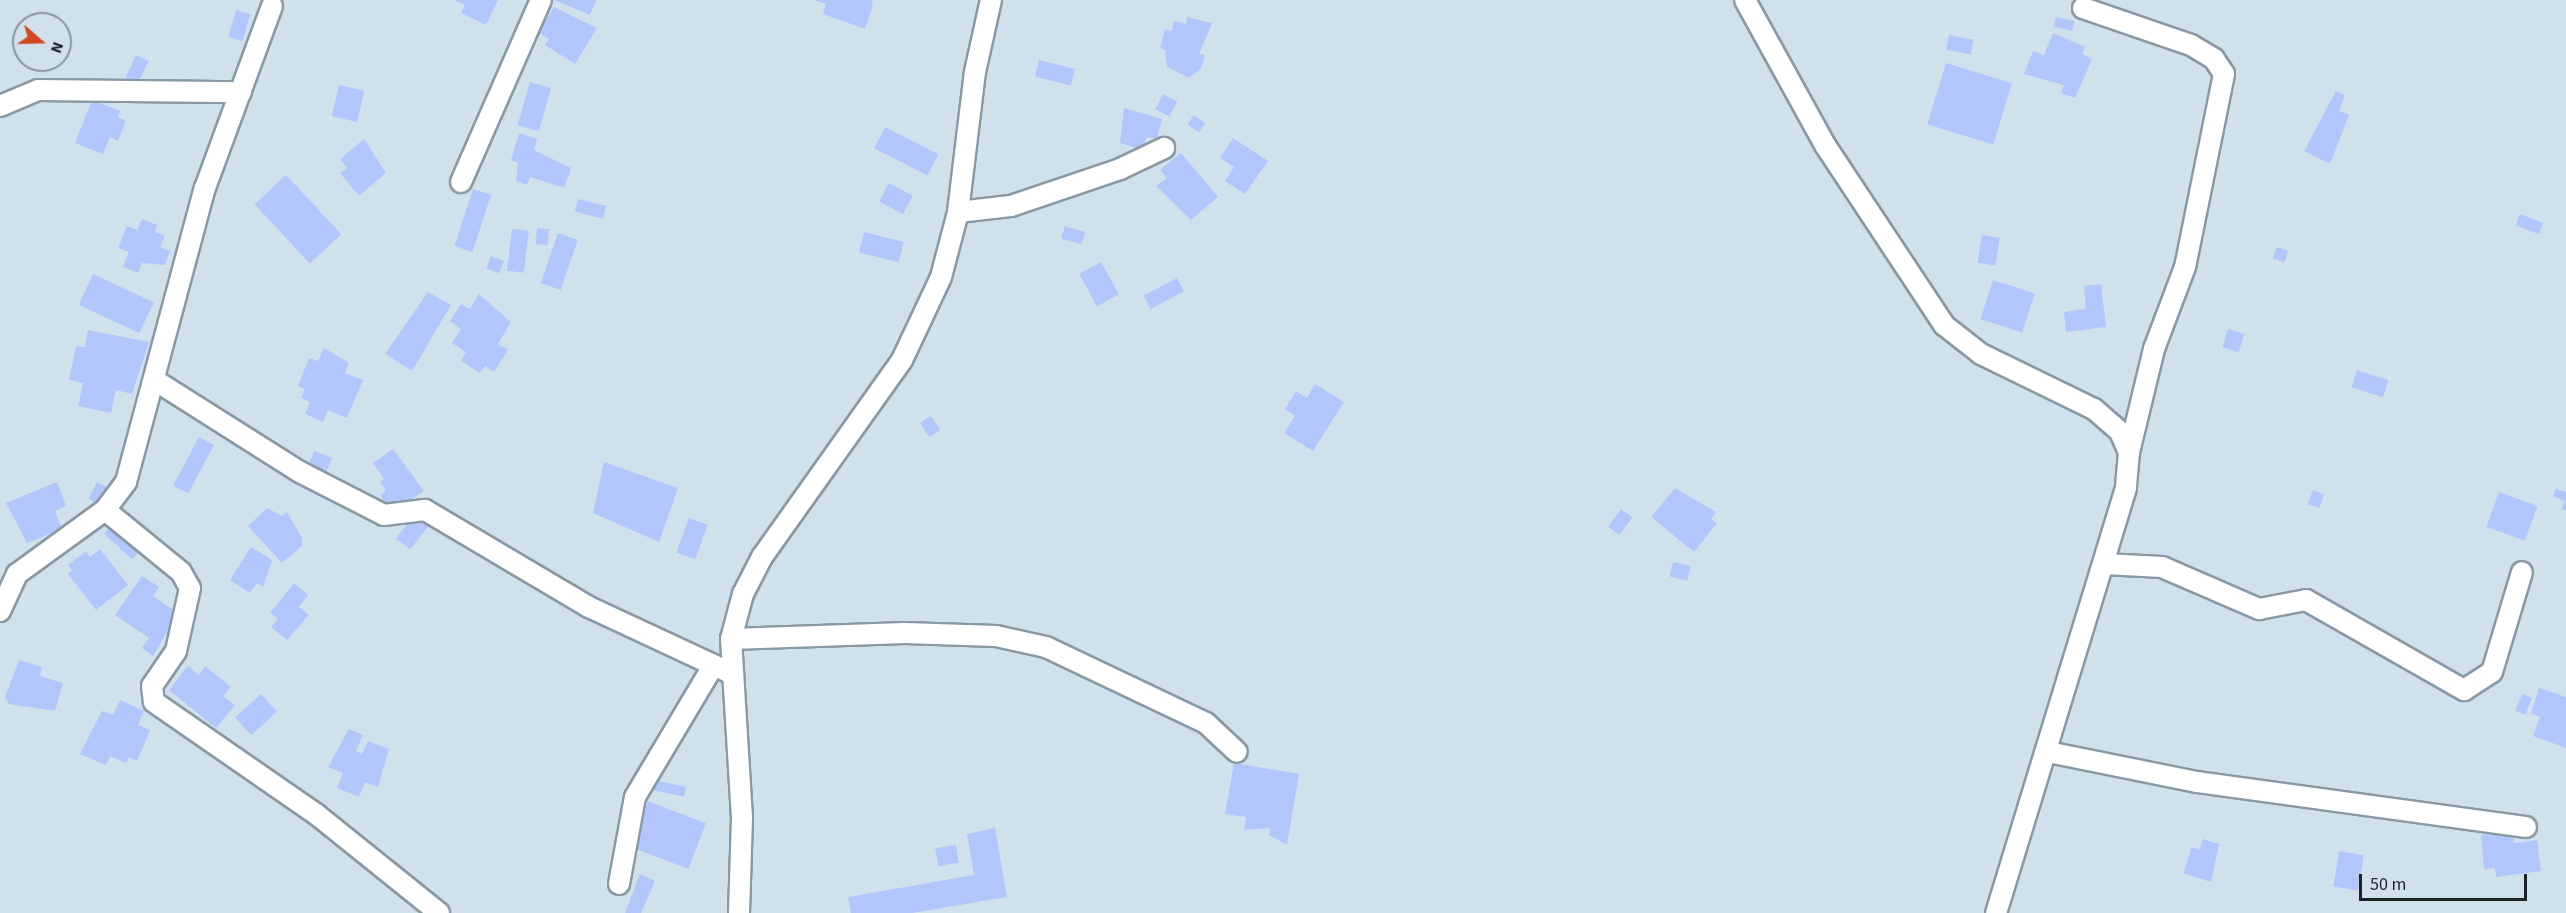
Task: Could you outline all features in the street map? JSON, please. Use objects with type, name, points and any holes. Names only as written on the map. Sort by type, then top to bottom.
[{"type":"street","points":[[461,182],[541,0]]},
{"type":"street","points":[[739,913],[742,818],[731,639],[742,594],[762,557],[902,360],[941,277],[958,212],[975,72],[991,0]]},
{"type":"street","points":[[1745,0],[1825,145],[1944,326],[1981,354],[2094,409],[2120,432],[2129,452]]},
{"type":"street","points":[[0,611],[17,574],[105,510],[126,482],[156,381],[205,188],[272,6]]},
{"type":"street","points":[[1996,913],[2048,752],[2126,488],[2129,452],[2154,349],[2185,267],[2224,74],[2214,59],[2191,45],[2083,8]]},
{"type":"street","points":[[0,106],[38,90],[241,92]]},
{"type":"street","points":[[958,212],[1011,206],[1120,170],[1164,148]]},
{"type":"street","points":[[156,381],[352,499],[393,517],[410,509],[425,510],[589,607],[733,674]]},
{"type":"street","points":[[105,510],[181,572],[190,588],[176,651],[152,686],[154,702],[316,814],[440,913]]},
{"type":"street","points":[[2104,564],[2162,567],[2259,609],[2306,600],[2464,690],[2482,683],[2492,672],[2522,572]]},
{"type":"street","points":[[731,639],[905,633],[996,636],[1036,645],[1206,723],[1237,752]]},
{"type":"street","points":[[619,884],[635,798],[713,666]]},
{"type":"street","points":[[2048,752],[2197,782],[2526,827]]},
{"type":"building","points":[[454,0],[498,0],[486,25],[461,13],[465,5]]},
{"type":"building","points":[[554,0],[596,0],[590,15]]},
{"type":"building","points":[[815,0],[871,0],[873,5],[865,29],[823,14],[826,4]]},
{"type":"building","points":[[554,7],[597,28],[575,64],[545,45],[549,39],[538,32]]},
{"type":"building","points":[[236,10],[250,14],[243,41],[228,37]]},
{"type":"building","points":[[1187,17],[1212,23],[1199,54],[1205,55],[1201,69],[1189,78],[1167,67],[1165,50],[1160,48],[1165,29],[1172,31],[1174,21],[1186,24]]},
{"type":"building","points":[[2056,17],[2075,21],[2073,31],[2054,27]]},
{"type":"building","points":[[2053,33],[2085,47],[2082,54],[2092,59],[2075,98],[2061,93],[2064,85],[2024,74],[2033,51],[2044,55]]},
{"type":"building","points":[[1949,35],[1974,40],[1971,54],[1946,50]]},
{"type":"building","points":[[136,55],[149,61],[135,91],[122,85]]},
{"type":"building","points":[[1039,60],[1075,69],[1071,85],[1035,76]]},
{"type":"building","points":[[1946,63],[2012,83],[1993,144],[1927,124]]},
{"type":"building","points":[[530,82],[551,88],[539,131],[518,125]]},
{"type":"building","points":[[339,85],[364,91],[357,122],[332,116]]},
{"type":"building","points":[[2336,91],[2345,95],[2339,111],[2349,115],[2330,164],[2304,151]]},
{"type":"building","points":[[1163,94],[1177,101],[1170,116],[1155,109]]},
{"type":"building","points":[[92,100],[120,111],[118,117],[126,121],[118,141],[110,137],[103,154],[75,143]]},
{"type":"building","points":[[1124,108],[1162,119],[1157,139],[1146,137],[1143,150],[1120,143]]},
{"type":"building","points":[[1194,115],[1205,123],[1199,132],[1188,124]]},
{"type":"building","points":[[885,127],[938,154],[928,176],[874,148]]},
{"type":"building","points":[[519,133],[537,139],[534,150],[571,168],[564,188],[530,177],[527,185],[516,181],[518,163],[511,160]]},
{"type":"building","points":[[1233,138],[1268,161],[1245,194],[1225,181],[1234,167],[1220,158]]},
{"type":"building","points":[[364,139],[386,173],[359,196],[340,173],[347,168],[340,159]]},
{"type":"building","points":[[1181,153],[1218,197],[1191,220],[1156,186],[1167,178],[1160,170]]},
{"type":"building","points":[[286,175],[341,234],[310,264],[255,204]]},
{"type":"building","points":[[889,183],[913,196],[903,214],[879,202]]},
{"type":"building","points":[[473,189],[491,195],[473,252],[454,246]]},
{"type":"building","points":[[578,199],[606,206],[603,219],[575,212]]},
{"type":"building","points":[[2520,214],[2543,223],[2539,234],[2516,225]]},
{"type":"building","points":[[142,219],[157,225],[155,232],[165,236],[160,247],[170,251],[165,265],[142,263],[138,273],[123,267],[129,252],[118,248],[127,226],[137,230]]},
{"type":"building","points":[[1065,226],[1085,232],[1081,245],[1061,238]]},
{"type":"building","points":[[537,228],[549,229],[548,245],[536,244]]},
{"type":"building","points":[[512,229],[529,231],[524,273],[507,271]]},
{"type":"building","points":[[864,232],[904,242],[899,262],[859,252]]},
{"type":"building","points":[[558,233],[578,240],[561,290],[541,283]]},
{"type":"building","points":[[1982,235],[2000,238],[1995,265],[1978,263]]},
{"type":"building","points":[[2277,247],[2288,251],[2284,262],[2273,258]]},
{"type":"building","points":[[491,256],[504,261],[499,273],[486,268]]},
{"type":"building","points":[[1101,262],[1119,294],[1097,306],[1079,274]]},
{"type":"building","points":[[93,274],[154,302],[139,333],[79,305]]},
{"type":"building","points":[[1177,278],[1184,291],[1150,309],[1143,296]]},
{"type":"building","points":[[1993,280],[2035,294],[2022,333],[1980,319]]},
{"type":"building","points":[[2101,284],[2106,327],[2066,332],[2064,312],[2086,309],[2084,286]]},
{"type":"building","points":[[428,292],[451,305],[412,371],[385,354]]},
{"type":"building","points":[[479,294],[511,322],[498,344],[508,350],[494,372],[485,366],[480,373],[461,361],[466,352],[452,343],[461,329],[450,321],[461,304],[470,309]]},
{"type":"building","points":[[2228,329],[2244,334],[2239,352],[2222,347]]},
{"type":"building","points":[[88,330],[149,342],[132,394],[116,390],[111,413],[78,406],[83,383],[69,380],[76,346],[85,347]]},
{"type":"building","points":[[324,348],[349,363],[345,373],[363,380],[347,418],[328,410],[323,422],[305,414],[310,402],[301,398],[305,389],[298,386],[309,358],[318,361]]},
{"type":"building","points":[[2357,370],[2388,380],[2383,397],[2351,387]]},
{"type":"building","points":[[1315,384],[1344,402],[1313,451],[1284,433],[1295,416],[1285,409],[1296,391],[1307,398]]},
{"type":"building","points":[[931,416],[940,430],[929,437],[920,423]]},
{"type":"building","points":[[199,437],[214,445],[188,494],[173,486]]},
{"type":"building","points":[[393,449],[424,491],[404,505],[388,507],[380,495],[386,490],[380,482],[384,479],[373,463]]},
{"type":"building","points":[[314,451],[332,458],[324,477],[306,471]]},
{"type":"building","points":[[604,462],[678,488],[659,542],[593,513]]},
{"type":"building","points":[[57,482],[66,506],[55,511],[62,529],[27,543],[6,503]]},
{"type":"building","points":[[97,482],[109,488],[100,505],[88,499]]},
{"type":"building","points":[[1675,488],[1716,512],[1711,519],[1717,523],[1694,552],[1651,517]]},
{"type":"building","points":[[2556,489],[2566,492],[2566,511],[2561,509],[2565,501],[2553,496]]},
{"type":"building","points":[[2313,490],[2324,494],[2319,508],[2308,504]]},
{"type":"building","points":[[2499,492],[2538,506],[2525,541],[2486,527]]},
{"type":"building","points":[[267,508],[282,516],[287,512],[302,538],[302,546],[282,563],[248,526]]},
{"type":"building","points":[[1621,509],[1632,517],[1619,535],[1608,527]]},
{"type":"building","points":[[415,514],[429,525],[410,550],[396,538]]},
{"type":"building","points":[[689,518],[708,525],[695,560],[676,553]]},
{"type":"building","points":[[113,524],[141,550],[132,559],[104,534]]},
{"type":"building","points":[[251,547],[272,560],[263,587],[257,583],[250,593],[230,580]]},
{"type":"building","points":[[100,549],[128,585],[96,610],[68,574],[72,570],[68,565],[86,551],[90,557]]},
{"type":"building","points":[[1673,562],[1691,566],[1687,581],[1670,577]]},
{"type":"building","points":[[142,576],[159,587],[153,596],[178,613],[153,656],[142,648],[149,638],[115,615]]},
{"type":"building","points":[[294,583],[308,595],[299,607],[309,615],[287,640],[271,627],[278,619],[270,613]]},
{"type":"building","points":[[19,660],[42,667],[40,676],[63,683],[55,711],[9,704],[5,697]]},
{"type":"building","points":[[188,666],[199,675],[205,666],[231,687],[223,696],[235,705],[216,728],[169,690]]},
{"type":"building","points":[[2539,688],[2566,697],[2566,748],[2533,736],[2540,717],[2531,713]]},
{"type":"building","points":[[261,694],[277,712],[251,735],[235,717]]},
{"type":"building","points":[[2522,694],[2532,698],[2525,715],[2515,711]]},
{"type":"building","points":[[120,700],[144,711],[138,725],[150,730],[137,761],[129,757],[126,763],[110,756],[106,765],[80,754],[102,711],[113,715]]},
{"type":"building","points":[[349,729],[363,735],[356,751],[362,754],[368,741],[389,749],[378,787],[365,782],[359,797],[337,788],[343,773],[328,767]]},
{"type":"building","points":[[1234,763],[1299,774],[1287,845],[1269,835],[1270,828],[1244,830],[1246,817],[1225,814]]},
{"type":"building","points":[[649,779],[686,787],[684,797],[647,789]]},
{"type":"building","points":[[648,801],[706,823],[688,869],[630,847]]},
{"type":"building","points":[[995,828],[1007,897],[912,913],[851,913],[848,897],[974,875],[967,834]]},
{"type":"building","points":[[2513,832],[2514,843],[2537,840],[2541,871],[2496,877],[2495,868],[2484,869],[2481,835]]},
{"type":"building","points":[[2203,839],[2219,844],[2211,882],[2183,873],[2192,847],[2199,850]]},
{"type":"building","points":[[956,845],[959,863],[938,866],[935,848]]},
{"type":"building","points":[[2339,851],[2364,855],[2358,890],[2333,887]]},
{"type":"building","points":[[640,874],[655,881],[641,913],[625,913]]}]
